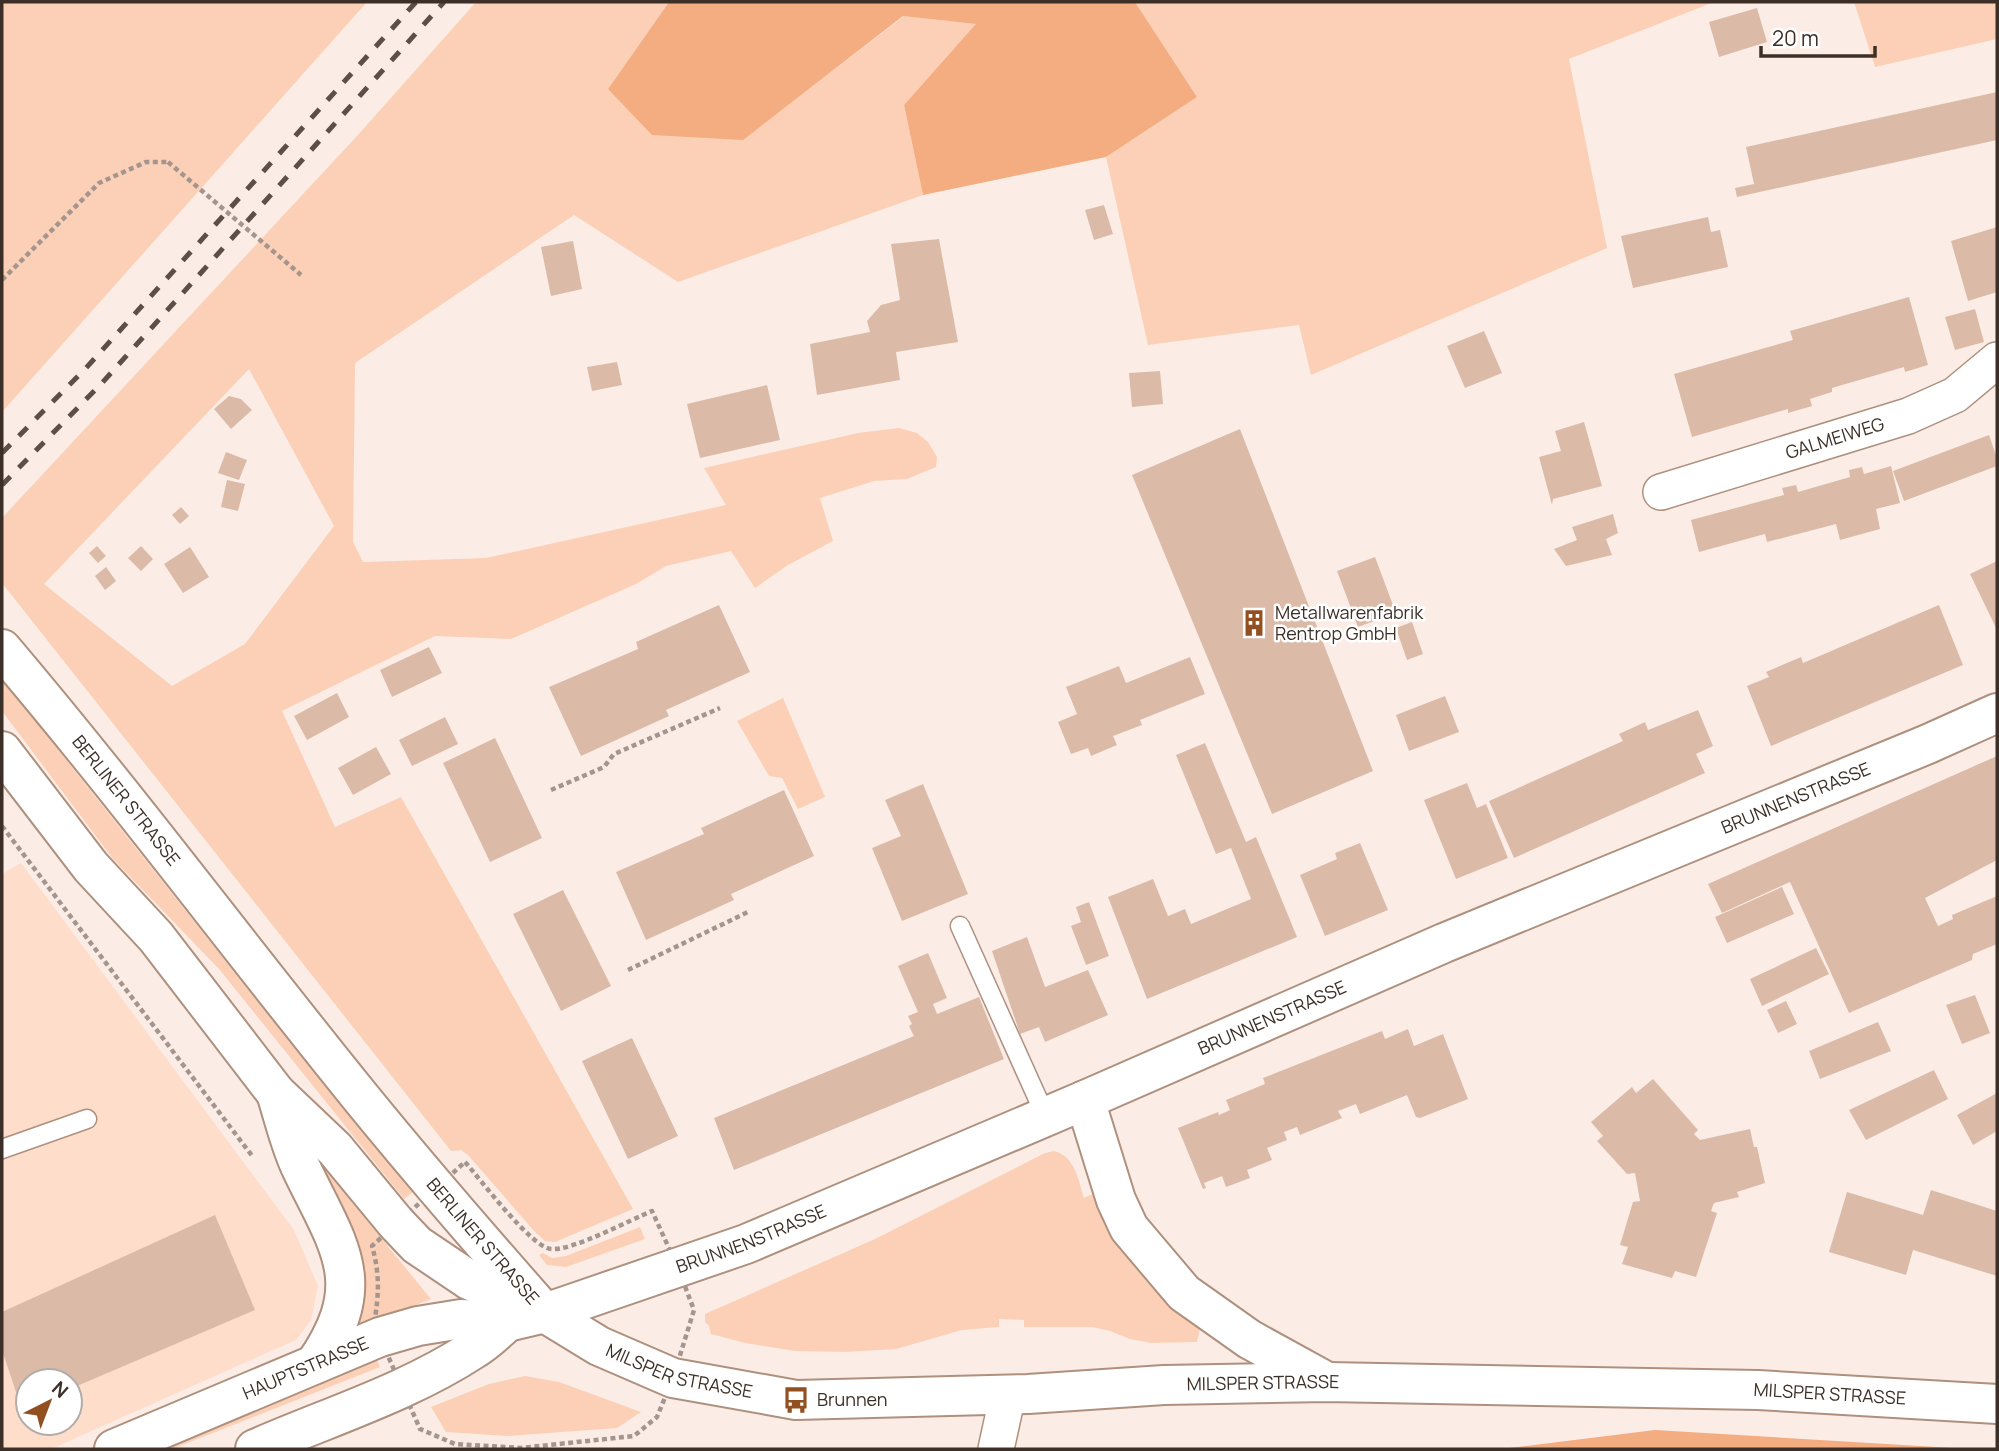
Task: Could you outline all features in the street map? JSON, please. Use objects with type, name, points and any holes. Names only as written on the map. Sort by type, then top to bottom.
[{"type":"main road","name":"BERLINER STRASSE","points":[[14,663],[361,1098],[435,1188],[545,1313]]},
{"type":"main road","name":"BRUNNENSTRASSE","points":[[545,1313],[746,1244],[1046,1117],[1444,943],[1928,744],[1997,713]]},
{"type":"main road","name":"BERLINER STRASSE","points":[[2,751],[91,867],[156,937],[276,1093],[335,1149],[417,1245],[469,1280],[545,1313]]},
{"type":"main road","points":[[276,1093],[300,1167],[344,1261],[345,1303],[329,1343],[315,1364]]},
{"type":"main road","points":[[1085,1100],[1116,1200],[1129,1228],[1184,1293],[1249,1339],[1327,1382]]},
{"type":"main road","name":"HAUPTSTRASSE","points":[[114,1449],[380,1337],[418,1326],[460,1319],[508,1322],[545,1313]]},
{"type":"main road","name":"MILSPER STRASSE","points":[[545,1313],[599,1346],[673,1378],[796,1400],[1008,1394],[1164,1385],[1327,1382],[1758,1390],[1997,1404]]},
{"type":"main road","name":"HAUPTSTRASSE","points":[[255,1449],[438,1371],[476,1348],[508,1322]]},
{"type":"street","name":"GALMEIWEG","points":[[1661,492],[1908,416],[1955,395],[1997,360]]},
{"type":"street","points":[[996,1449],[1008,1394]]},
{"type":"lane","points":[[960,926],[1046,1117]]},
{"type":"lane","points":[[2,1149],[87,1119]]},
{"type":"path","points":[[2,280],[99,183],[146,162],[168,162],[301,275]]},
{"type":"path","points":[[551,790],[604,767],[614,754],[720,708]]},
{"type":"path","points":[[2,826],[259,1166]]},
{"type":"path","points":[[628,970],[748,912]]},
{"type":"shaded area","points":[[2,2],[367,2],[2,412]]},
{"type":"shaded area","points":[[476,2],[669,2],[608,89],[742,140],[904,16],[977,24],[904,105],[923,195],[678,282],[574,215],[355,363],[353,542],[363,562],[486,558],[726,505],[704,468],[858,433],[899,428],[917,433],[928,442],[937,457],[936,467],[907,479],[874,481],[820,498],[833,541],[788,565],[755,588],[731,551],[666,566],[636,584],[511,639],[435,636],[282,711],[335,827],[401,797],[633,1209],[555,1242],[545,1241],[535,1232],[468,1155],[461,1150],[451,1151],[2,583],[2,518],[357,136]],"holes":[[[249,369],[334,526],[245,644],[172,686],[44,584]]]},
{"type":"shaded area","points":[[669,2],[1135,2],[1197,97],[1106,157],[923,195],[904,105],[976,24],[903,16],[743,140],[652,135],[608,89]]},
{"type":"shaded area","points":[[1135,2],[1714,2],[1569,59],[1607,248],[1311,375],[1299,325],[1148,345],[1106,157],[1197,97]]},
{"type":"shaded area","points":[[1854,2],[1997,2],[1997,39],[1875,67]]},
{"type":"shaded area","points":[[2,679],[300,1055],[413,1192],[404,1199],[219,969],[113,859],[2,711]]},
{"type":"shaded area","points":[[783,698],[825,797],[798,809],[782,778],[769,776],[737,721]]},
{"type":"shaded area","points":[[21,863],[294,1230],[318,1286],[311,1320],[296,1340],[84,1434],[84,1367],[14,1367],[14,1437],[78,1437],[51,1449],[2,1449],[2,874]]},
{"type":"shaded area","points":[[1054,1151],[1071,1163],[1084,1198],[1095,1193],[1117,1241],[1137,1270],[1200,1328],[1197,1342],[1151,1343],[1092,1327],[1024,1327],[1024,1320],[999,1319],[999,1327],[962,1330],[896,1349],[844,1352],[795,1351],[711,1334],[705,1322],[705,1314],[875,1239],[1045,1153]]},
{"type":"shaded area","points":[[314,1156],[431,1299],[356,1329],[363,1295]]},
{"type":"shaded area","points":[[640,1227],[645,1239],[566,1267],[547,1265],[539,1255],[543,1253],[552,1258],[566,1256]]},
{"type":"shaded area","points":[[375,1356],[380,1367],[172,1449],[147,1449]]},
{"type":"shaded area","points":[[525,1376],[559,1382],[641,1412],[617,1428],[507,1436],[446,1432],[431,1407],[489,1384]]},
{"type":"shaded area","points":[[1655,1430],[1970,1449],[1501,1449]]},
{"type":"building","points":[[1757,8],[1767,42],[1719,57],[1709,22]]},
{"type":"building","points":[[1997,92],[1997,140],[1737,197],[1735,188],[1754,184],[1746,147]]},
{"type":"building","points":[[1104,205],[1113,234],[1094,240],[1085,210]]},
{"type":"building","points":[[1708,217],[1711,232],[1720,230],[1728,267],[1633,288],[1621,236]]},
{"type":"building","points":[[1997,227],[1997,292],[1968,301],[1951,241]]},
{"type":"building","points":[[939,239],[958,342],[896,352],[900,380],[817,395],[810,344],[870,332],[867,321],[881,305],[900,300],[891,244]]},
{"type":"building","points":[[573,241],[582,289],[551,296],[541,247]]},
{"type":"building","points":[[1909,297],[1928,365],[1905,372],[1904,367],[1832,388],[1832,392],[1810,399],[1812,406],[1788,413],[1788,409],[1692,437],[1674,374],[1793,340],[1790,331]]},
{"type":"building","points":[[1975,309],[1984,342],[1955,350],[1945,317]]},
{"type":"building","points":[[1484,331],[1502,373],[1465,388],[1447,346]]},
{"type":"building","points":[[617,362],[622,385],[592,391],[587,367]]},
{"type":"building","points":[[1160,371],[1163,404],[1132,407],[1129,373]]},
{"type":"building","points":[[767,385],[780,440],[700,458],[687,404]]},
{"type":"building","points":[[229,396],[241,399],[252,410],[231,429],[214,409]]},
{"type":"building","points":[[1584,422],[1602,486],[1553,499],[1552,505],[1539,457],[1561,451],[1555,431]]},
{"type":"building","name":"Metallwarenfabrik Rentrop GmbH","points":[[1240,429],[1373,771],[1272,814],[1132,475]]},
{"type":"building","points":[[1989,435],[1997,466],[1904,501],[1893,471]]},
{"type":"building","points":[[226,452],[247,460],[239,480],[218,473]]},
{"type":"building","points":[[1891,466],[1900,503],[1876,509],[1880,529],[1840,540],[1836,524],[1767,542],[1765,534],[1699,552],[1691,520],[1784,495],[1782,488],[1796,485],[1798,492],[1850,477],[1849,470],[1862,467],[1864,474]]},
{"type":"building","points":[[227,480],[245,484],[238,511],[221,507]]},
{"type":"building","points":[[181,507],[189,516],[180,524],[172,515]]},
{"type":"building","points":[[1613,514],[1618,533],[1606,539],[1612,555],[1566,566],[1554,549],[1577,540],[1572,527]]},
{"type":"building","points":[[97,546],[106,556],[98,563],[89,553]]},
{"type":"building","points":[[141,546],[153,559],[141,571],[128,558]]},
{"type":"building","points":[[190,547],[209,577],[183,593],[164,564]]},
{"type":"building","points":[[1375,557],[1396,613],[1358,627],[1337,571]]},
{"type":"building","points":[[1997,561],[1997,630],[1970,574]]},
{"type":"building","points":[[106,567],[116,581],[105,590],[95,576]]},
{"type":"building","points":[[719,605],[750,672],[666,710],[669,716],[581,756],[549,687],[638,649],[636,642]]},
{"type":"building","points":[[1939,605],[1963,665],[1771,746],[1747,686],[1769,677],[1766,672],[1801,657],[1803,663]]},
{"type":"building","points":[[1412,622],[1423,654],[1407,660],[1396,628]]},
{"type":"building","points":[[429,647],[442,673],[392,697],[380,670]]},
{"type":"building","points":[[1190,657],[1205,694],[1140,720],[1142,725],[1113,736],[1117,745],[1091,756],[1088,748],[1071,754],[1058,722],[1077,714],[1066,687],[1119,666],[1126,683]]},
{"type":"building","points":[[337,693],[349,717],[307,740],[294,716]]},
{"type":"building","points":[[1445,696],[1459,732],[1409,751],[1396,715]]},
{"type":"building","points":[[1698,710],[1713,746],[1696,754],[1705,773],[1514,858],[1489,801],[1623,741],[1619,734],[1645,722],[1648,730]]},
{"type":"building","points":[[445,717],[458,744],[412,766],[399,740]]},
{"type":"building","points":[[495,738],[542,838],[490,862],[443,763]]},
{"type":"building","points":[[1205,743],[1246,842],[1256,837],[1297,937],[1147,999],[1108,897],[1153,879],[1168,916],[1185,909],[1191,924],[1251,899],[1231,848],[1216,854],[1176,755]]},
{"type":"building","points":[[376,747],[391,774],[353,795],[338,768]]},
{"type":"building","points":[[1997,756],[1997,860],[1925,898],[1938,926],[1953,919],[1952,915],[1997,896],[1997,944],[1973,954],[1972,960],[1849,1013],[1790,882],[1722,913],[1708,884]]},
{"type":"building","points":[[1467,783],[1477,808],[1486,804],[1508,858],[1456,879],[1424,800]]},
{"type":"building","points":[[923,784],[968,894],[902,921],[872,848],[901,836],[885,800]]},
{"type":"building","points":[[784,790],[814,856],[731,894],[734,900],[646,940],[616,872],[704,834],[701,828]]},
{"type":"building","points":[[1360,843],[1388,910],[1325,936],[1300,875],[1337,859],[1335,853]]},
{"type":"building","points":[[1782,887],[1794,914],[1727,943],[1715,917]]},
{"type":"building","points":[[563,890],[611,986],[561,1011],[513,914]]},
{"type":"building","points":[[1089,902],[1109,956],[1086,965],[1071,926],[1081,922],[1076,907]]},
{"type":"building","points":[[1027,937],[1045,987],[1088,970],[1108,1015],[1045,1042],[1039,1027],[1020,1034],[992,951]]},
{"type":"building","points":[[1816,948],[1829,974],[1762,1006],[1750,979]]},
{"type":"building","points":[[928,953],[947,998],[933,1004],[937,1014],[979,997],[1004,1059],[734,1170],[714,1118],[914,1036],[908,1016],[918,1012],[898,966]]},
{"type":"building","points":[[1975,995],[1990,1033],[1962,1044],[1946,1005]]},
{"type":"building","points":[[1786,1001],[1797,1024],[1778,1033],[1767,1010]]},
{"type":"building","points":[[1878,1022],[1891,1051],[1820,1079],[1809,1051]]},
{"type":"building","points":[[1408,1029],[1414,1046],[1443,1034],[1468,1099],[1420,1118],[1416,1117],[1407,1095],[1360,1114],[1356,1104],[1338,1111],[1342,1118],[1300,1135],[1297,1127],[1284,1132],[1287,1140],[1267,1148],[1272,1160],[1247,1170],[1250,1178],[1226,1187],[1222,1176],[1204,1183],[1206,1188],[1203,1189],[1178,1128],[1230,1110],[1226,1100],[1265,1084],[1263,1078],[1382,1031],[1385,1039]]},
{"type":"building","points":[[632,1038],[678,1136],[628,1159],[582,1061]]},
{"type":"building","points":[[1934,1070],[1948,1099],[1866,1140],[1849,1110]]},
{"type":"building","points":[[1653,1079],[1698,1130],[1694,1134],[1700,1140],[1750,1129],[1765,1183],[1737,1192],[1739,1197],[1714,1203],[1711,1211],[1717,1213],[1696,1277],[1675,1271],[1672,1278],[1622,1264],[1628,1247],[1620,1245],[1633,1202],[1640,1201],[1635,1173],[1627,1174],[1597,1141],[1603,1136],[1591,1122],[1632,1087],[1636,1093]]},
{"type":"building","points":[[1997,1093],[1997,1131],[1973,1145],[1957,1115]]},
{"type":"building","points":[[1931,1190],[1997,1211],[1997,1276],[1913,1250],[1906,1275],[1829,1252],[1847,1192],[1923,1215]]},
{"type":"building","points":[[215,1215],[255,1310],[84,1383],[84,1367],[14,1367],[14,1386],[2,1350],[2,1312]]},
{"type":"railway","points":[[2,453],[86,368],[416,2]]},
{"type":"railway","points":[[2,485],[102,383],[444,2]]},
{"type":"place","name":"Metallwarenfabrik Rentrop GmbH","points":[[1254,623]]},
{"type":"place","name":"Brunnen","points":[[796,1400]]}]
